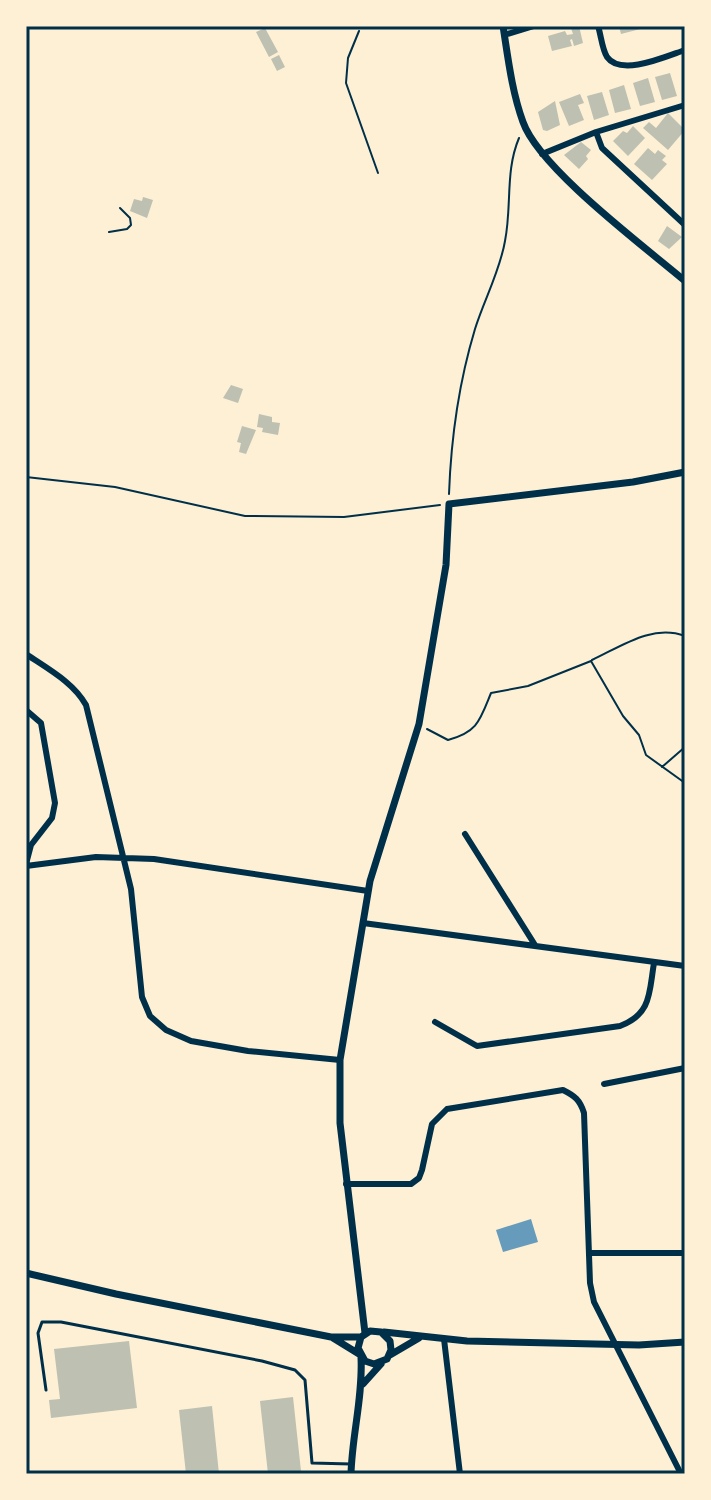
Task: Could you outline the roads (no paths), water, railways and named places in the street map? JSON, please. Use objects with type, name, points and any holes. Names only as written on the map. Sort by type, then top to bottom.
[{"type":"street","points":[[534,26],[504,30],[524,125],[542,154],[591,202],[685,281]]},
{"type":"street","points":[[598,26],[607,57],[616,64],[629,67],[685,50]]},
{"type":"street","points":[[542,154],[596,132],[685,106]]},
{"type":"street","points":[[596,132],[602,148],[685,225]]},
{"type":"street","points":[[351,1474],[363,1335],[340,1123],[340,1060],[368,891],[419,724],[446,565],[449,504],[633,482],[685,472]]},
{"type":"street","points":[[26,654],[73,688],[86,705],[131,889],[142,997],[150,1016],[166,1030],[191,1041],[248,1051],[340,1060]]},
{"type":"street","points":[[26,710],[41,723],[55,803],[52,818],[31,845],[26,865],[124,856],[368,891]]},
{"type":"street","points":[[465,834],[535,945]]},
{"type":"street","points":[[363,923],[685,966]]},
{"type":"street","points":[[435,1022],[477,1046],[620,1026],[633,1021],[647,1004],[654,963]]},
{"type":"street","points":[[604,1084],[685,1068]]},
{"type":"street","points":[[346,1184],[411,1184],[419,1178],[422,1170],[432,1124],[447,1109],[563,1090],[580,1101],[584,1113],[589,1253],[594,1302],[681,1474]]},
{"type":"street","points":[[589,1253],[685,1253]]},
{"type":"street","points":[[26,1273],[331,1337],[381,1332],[444,1339],[639,1345],[685,1342]]},
{"type":"street","points":[[381,1332],[390,1341],[390,1355]]},
{"type":"street","points":[[331,1337],[369,1363],[383,1362]]},
{"type":"street","points":[[361,1385],[390,1355],[421,1337]]},
{"type":"street","points":[[444,1339],[460,1474]]},
{"type":"street","points":[[676,1464],[685,1459]]},
{"type":"lane","points":[[46,1390],[38,1333],[42,1322],[61,1322],[262,1361],[295,1370],[305,1380],[312,1463],[351,1464]]},
{"type":"water","points":[[531,1219],[538,1242],[503,1252],[496,1230]]}]
